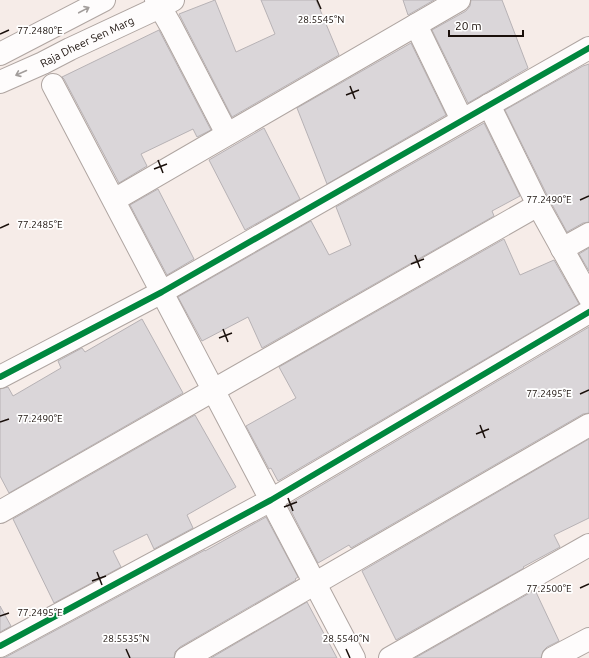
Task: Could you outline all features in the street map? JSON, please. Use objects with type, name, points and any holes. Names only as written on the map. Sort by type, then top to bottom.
[{"type":"street","points":[[0,54],[104,0]]},
{"type":"street","points":[[114,200],[459,0]]},
{"type":"street","points":[[163,2],[171,26],[227,134]]},
{"type":"street","name":"Raja Dheer Sen Marg","points":[[0,82],[42,63],[163,2]]},
{"type":"street","points":[[416,25],[462,120]]},
{"type":"street","points":[[0,377],[162,292],[589,48]]},
{"type":"street","points":[[53,85],[354,658]]},
{"type":"street","points":[[490,104],[538,205],[589,297]]},
{"type":"street","points":[[0,512],[538,205]]},
{"type":"street","points":[[562,249],[589,234]]},
{"type":"street","points":[[0,646],[271,500],[589,312]]},
{"type":"street","points":[[186,658],[589,425]]},
{"type":"street","points":[[390,658],[589,545]]},
{"type":"street","points":[[553,658],[589,639]]},
{"type":"building","points":[[215,0],[236,52],[275,34],[261,0],[316,0],[339,55],[232,117],[179,14]]},
{"type":"building","points":[[403,0],[434,0],[408,15]]},
{"type":"building","points":[[471,0],[502,0],[528,68],[468,103],[432,30],[466,11],[470,6]]},
{"type":"building","points":[[159,30],[211,130],[197,137],[193,129],[141,154],[147,166],[119,183],[62,77]]},
{"type":"building","points":[[411,43],[446,115],[327,184],[297,108]]},
{"type":"building","points":[[589,64],[589,222],[583,223],[567,232],[505,110]]},
{"type":"building","points":[[484,123],[520,196],[492,211],[494,216],[262,348],[248,317],[202,341],[178,297],[311,221],[329,255],[351,245],[336,207]]},
{"type":"building","points":[[264,128],[300,199],[245,230],[209,160]]},
{"type":"building","points":[[158,189],[194,259],[167,275],[130,205]]},
{"type":"building","points":[[504,239],[520,275],[554,260],[579,304],[278,481],[271,468],[269,469],[246,426],[296,398],[279,367]]},
{"type":"building","points":[[589,248],[589,271],[579,254]]},
{"type":"building","points":[[142,319],[183,393],[9,493],[0,476],[0,389],[8,387],[13,396],[61,368],[58,361],[82,348],[85,352]]},
{"type":"building","points":[[589,327],[589,413],[583,414],[351,548],[349,545],[318,563],[288,505]]},
{"type":"building","points":[[195,415],[236,487],[187,515],[193,528],[154,549],[147,534],[113,551],[121,567],[54,603],[13,519]]},
{"type":"building","points":[[589,439],[589,518],[554,535],[560,547],[396,640],[362,571]]},
{"type":"building","points":[[266,517],[298,577],[295,579],[296,580],[180,647],[175,652],[174,658],[2,658],[205,551]]},
{"type":"building","points":[[535,590],[559,641],[547,647],[543,651],[541,658],[415,658]]},
{"type":"building","points":[[307,602],[337,658],[211,658]]},
{"type":"building","points":[[0,606],[11,626],[0,632]]},
{"type":"cycle path","points":[[0,377],[162,292],[589,48]]},
{"type":"cycle path","points":[[0,646],[271,500],[589,312]]}]
